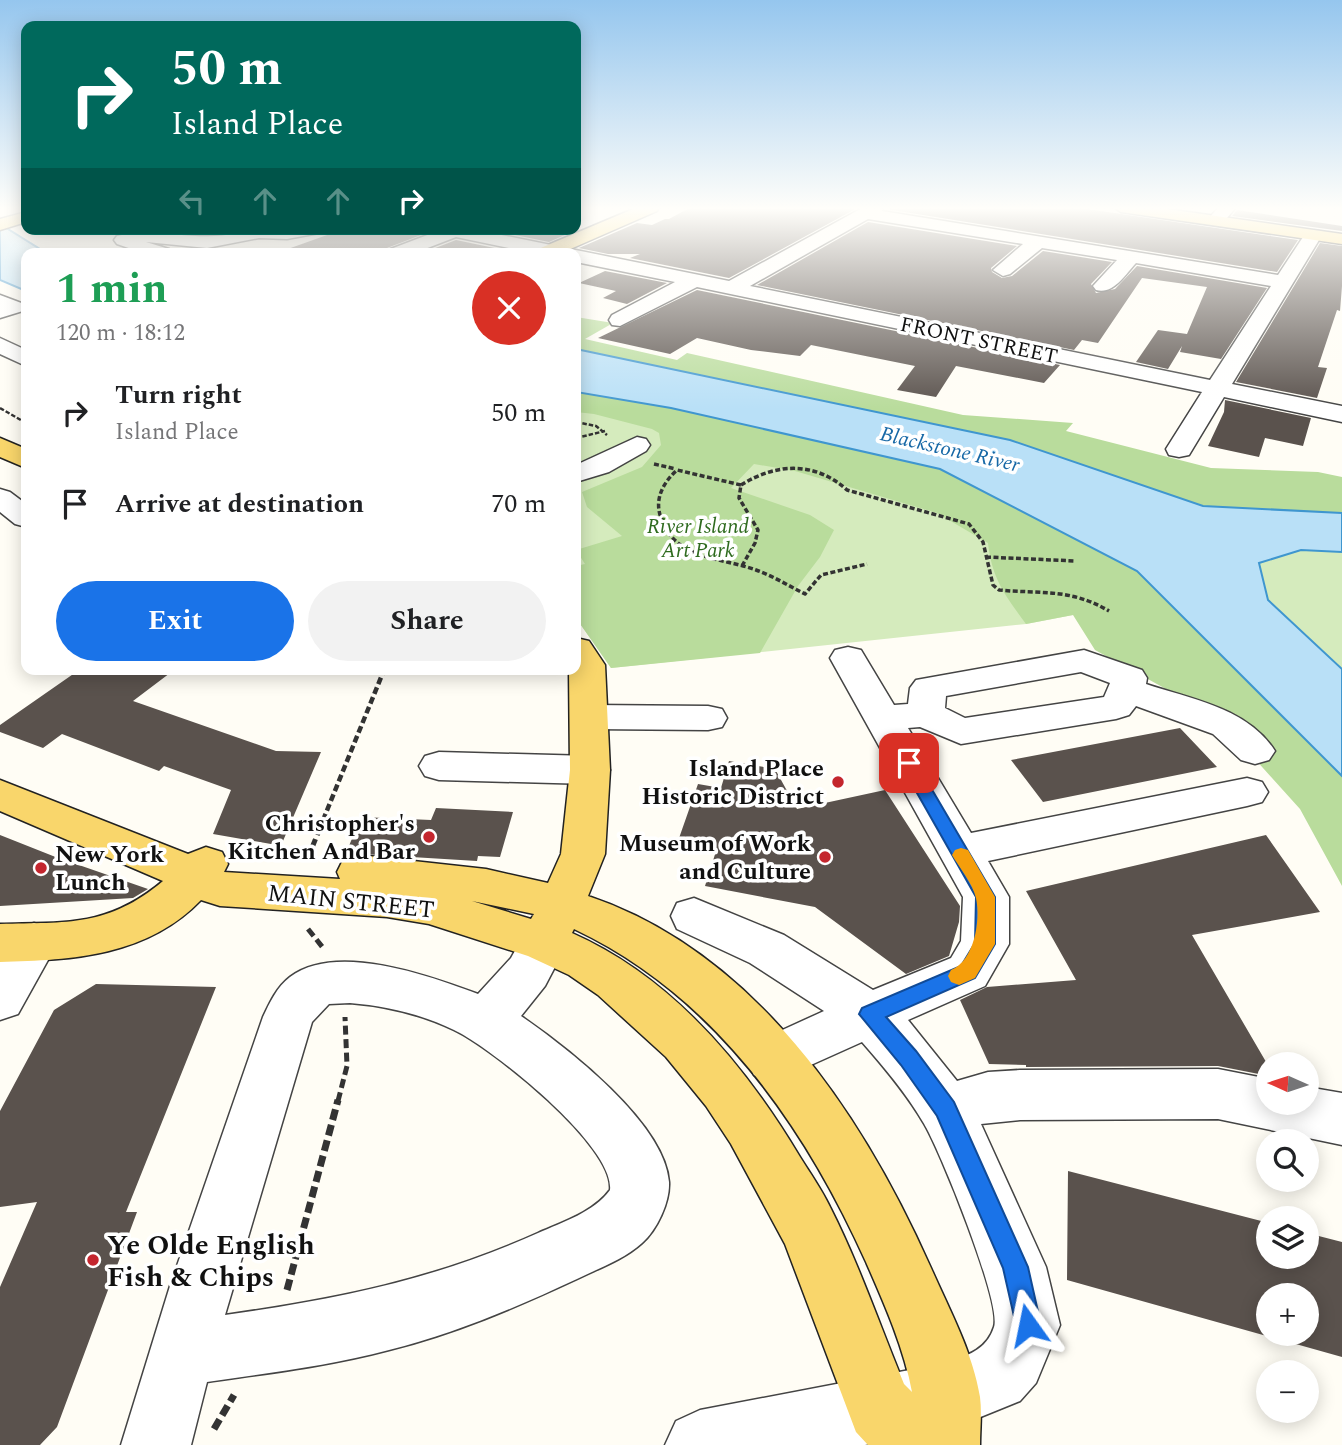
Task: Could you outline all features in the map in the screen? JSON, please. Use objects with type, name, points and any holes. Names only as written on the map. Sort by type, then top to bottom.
[{"type":"main road","points":[[0,446],[21,457]]},
{"type":"main road","points":[[552,923],[583,855],[590,769],[582,693],[587,665],[581,656]]},
{"type":"main road","name":"MAIN STREET","points":[[0,794],[86,832],[187,867],[229,890],[387,899],[552,923]]},
{"type":"main road","points":[[17,943],[92,938],[132,928],[163,909],[187,867]]},
{"type":"main road","points":[[552,923],[606,923],[686,972],[735,1017],[774,1059],[824,1126],[871,1208],[895,1256],[923,1324],[921,1424]]},
{"type":"main road","points":[[552,923],[597,967],[684,1041],[734,1100],[773,1163],[921,1424]]},
{"type":"street","points":[[644,274],[637,279],[635,286],[663,297]]},
{"type":"street","name":"FRONT STREET","points":[[664,274],[1342,414]]},
{"type":"street","points":[[730,289],[756,274]]},
{"type":"street","points":[[1103,286],[1114,274]]},
{"type":"street","points":[[1240,274],[1284,282]]},
{"type":"street","points":[[1179,449],[1289,274]]},
{"type":"street","points":[[620,320],[693,281]]},
{"type":"street","points":[[0,301],[17,308],[0,313]]},
{"type":"street","points":[[581,472],[599,466],[637,445]]},
{"type":"street","points":[[0,498],[21,513]]},
{"type":"street","points":[[774,1059],[968,972],[985,944],[986,897],[959,851],[904,716],[848,658]]},
{"type":"street","points":[[1084,661],[1129,678],[1127,690],[1116,707],[961,731],[904,716],[929,688],[1084,661]]},
{"type":"street","points":[[1127,690],[1227,725],[1255,751]]},
{"type":"street","points":[[582,693],[708,718]]},
{"type":"street","points":[[439,766],[590,769]]},
{"type":"street","points":[[959,851],[1247,792]]},
{"type":"street","points":[[694,916],[767,949],[870,1014],[909,1058],[946,1109],[1015,1267],[1028,1325],[1013,1360],[997,1378],[921,1424],[700,1445]]},
{"type":"street","points":[[486,1021],[528,972],[552,923]]},
{"type":"street","points":[[0,999],[17,943]]},
{"type":"street","points":[[156,1445],[183,1353],[259,1102],[288,1017],[299,1001],[313,989],[330,984],[386,986],[428,998],[486,1021],[543,1062],[596,1113],[635,1166],[640,1180],[637,1200],[629,1214],[577,1247],[544,1262],[417,1310],[314,1334],[183,1353]]},
{"type":"street","points":[[946,1109],[988,1097],[1020,1095],[1218,1094],[1342,1119]]},
{"type":"path","points":[[0,408],[21,420]]},
{"type":"path","points":[[581,437],[605,431]]},
{"type":"path","points":[[867,564],[821,575],[805,594],[742,566],[681,548],[669,538],[661,521],[658,500],[665,481],[677,470],[741,485],[764,472],[802,467],[821,470],[836,478],[847,490],[969,524],[983,542],[993,585],[999,590],[1058,591],[1088,597],[1109,611]]},
{"type":"path","points":[[741,485],[739,498],[756,519],[758,527],[757,539],[742,566]]},
{"type":"path","points":[[986,556],[1075,561]]},
{"type":"green space","points":[[581,318],[613,323],[585,339],[677,360],[687,353],[963,415],[1073,423],[1066,431],[1211,468],[1318,472],[1342,477],[1342,513],[1203,506],[1010,440],[581,350]]},
{"type":"green space","name":"River Island Art Park","points":[[581,393],[671,408],[940,468],[1073,615],[1026,624],[611,668],[581,625]]},
{"type":"green space","name":"River Island Art Park","points":[[581,393],[671,408],[940,468],[1137,571],[1342,776],[1342,886],[1300,809],[1217,717],[1095,650],[1073,615],[1026,624],[996,577],[988,543],[937,513],[795,471],[754,464],[731,488],[810,515],[834,530],[760,653],[611,668],[581,625],[581,565],[585,564],[581,558],[581,548],[622,536],[587,507],[582,492],[642,467],[661,445],[659,433],[652,429],[581,413]]},
{"type":"green space","points":[[1301,550],[1342,552],[1342,669],[1268,600],[1258,563]]},
{"type":"water","points":[[0,274],[21,274],[21,289],[0,280]]},
{"type":"water","name":"Blackstone River","points":[[581,350],[1010,440],[1203,506],[1342,513],[1342,552],[1301,550],[1259,563],[1268,600],[1342,669],[1342,776],[1137,571],[940,469],[671,408],[581,393]]},
{"type":"building","points":[[598,274],[623,274],[667,283],[627,304],[603,298],[616,291],[581,282]]},
{"type":"building","points":[[711,274],[736,274],[729,278]]},
{"type":"building","points":[[776,274],[996,274],[1002,278],[1014,274],[1100,274],[1091,284],[1096,293],[1115,289],[1129,274],[1187,274],[1267,288],[1221,359],[1180,352],[1182,346],[1168,369],[1136,362],[1158,330],[1187,334],[1207,287],[1142,278],[1098,343],[1082,340],[1074,350],[757,285]]},
{"type":"building","points":[[1301,274],[1342,274],[1340,311],[1337,310],[1318,367],[1327,368],[1317,398],[1236,382]]},
{"type":"building","points":[[697,290],[1060,365],[1044,383],[956,366],[936,397],[897,390],[915,366],[811,345],[800,356],[751,350],[697,338],[670,354],[598,338]]},
{"type":"building","points":[[1225,400],[1311,418],[1303,446],[1265,438],[1259,457],[1208,446],[1224,412]]},
{"type":"building","points":[[72,675],[167,675],[133,701],[276,751],[321,752],[283,841],[271,844],[213,834],[231,790],[164,766],[159,771],[62,734],[43,748],[0,732],[0,725]]},
{"type":"building","points":[[1180,728],[1217,767],[1043,802],[1011,760]]},
{"type":"building","points":[[729,761],[775,769],[797,809],[885,790],[960,906],[959,922],[949,956],[906,974],[815,907],[705,886],[717,848],[678,841],[698,784],[721,788]]},
{"type":"building","name":"Christopher's Kitchen And Bar","points":[[436,808],[513,812],[500,857],[478,856],[477,861],[346,853],[361,817],[431,820]]},
{"type":"building","points":[[0,835],[148,889],[133,898],[0,906]]},
{"type":"building","points":[[1266,835],[1320,912],[1192,935],[1260,1052],[1256,1052],[1256,1073],[1218,1066],[1026,1067],[989,1064],[960,1000],[987,987],[1076,980],[1026,891]]},
{"type":"building","points":[[96,984],[216,987],[126,1212],[137,1212],[57,1427],[40,1445],[0,1445],[0,1287],[37,1202],[0,1207],[0,1111],[54,1010]]},
{"type":"building","points":[[1068,1171],[1256,1220],[1256,1269],[1319,1269],[1319,1236],[1342,1242],[1342,1357],[1303,1346],[1319,1346],[1319,1283],[1256,1283],[1256,1333],[1067,1280]]},
{"type":"slow traffic","points":[[959,976],[968,972],[985,944],[986,897],[961,855]]},
{"type":"place","name":"Island Place Historic District","points":[[838,782]]},
{"type":"place","name":"Christopher's Kitchen And Bar","points":[[429,837]]},
{"type":"place","name":"Museum of Work and Culture","points":[[825,857]]},
{"type":"place","name":"New York Lunch","points":[[41,868]]},
{"type":"place","name":"Ye Olde English Fish & Chips","points":[[93,1260]]},
{"type":"route","points":[[909,763],[986,897],[985,944],[968,972],[870,1014],[909,1058],[946,1109],[1015,1267],[1028,1325]]}]
